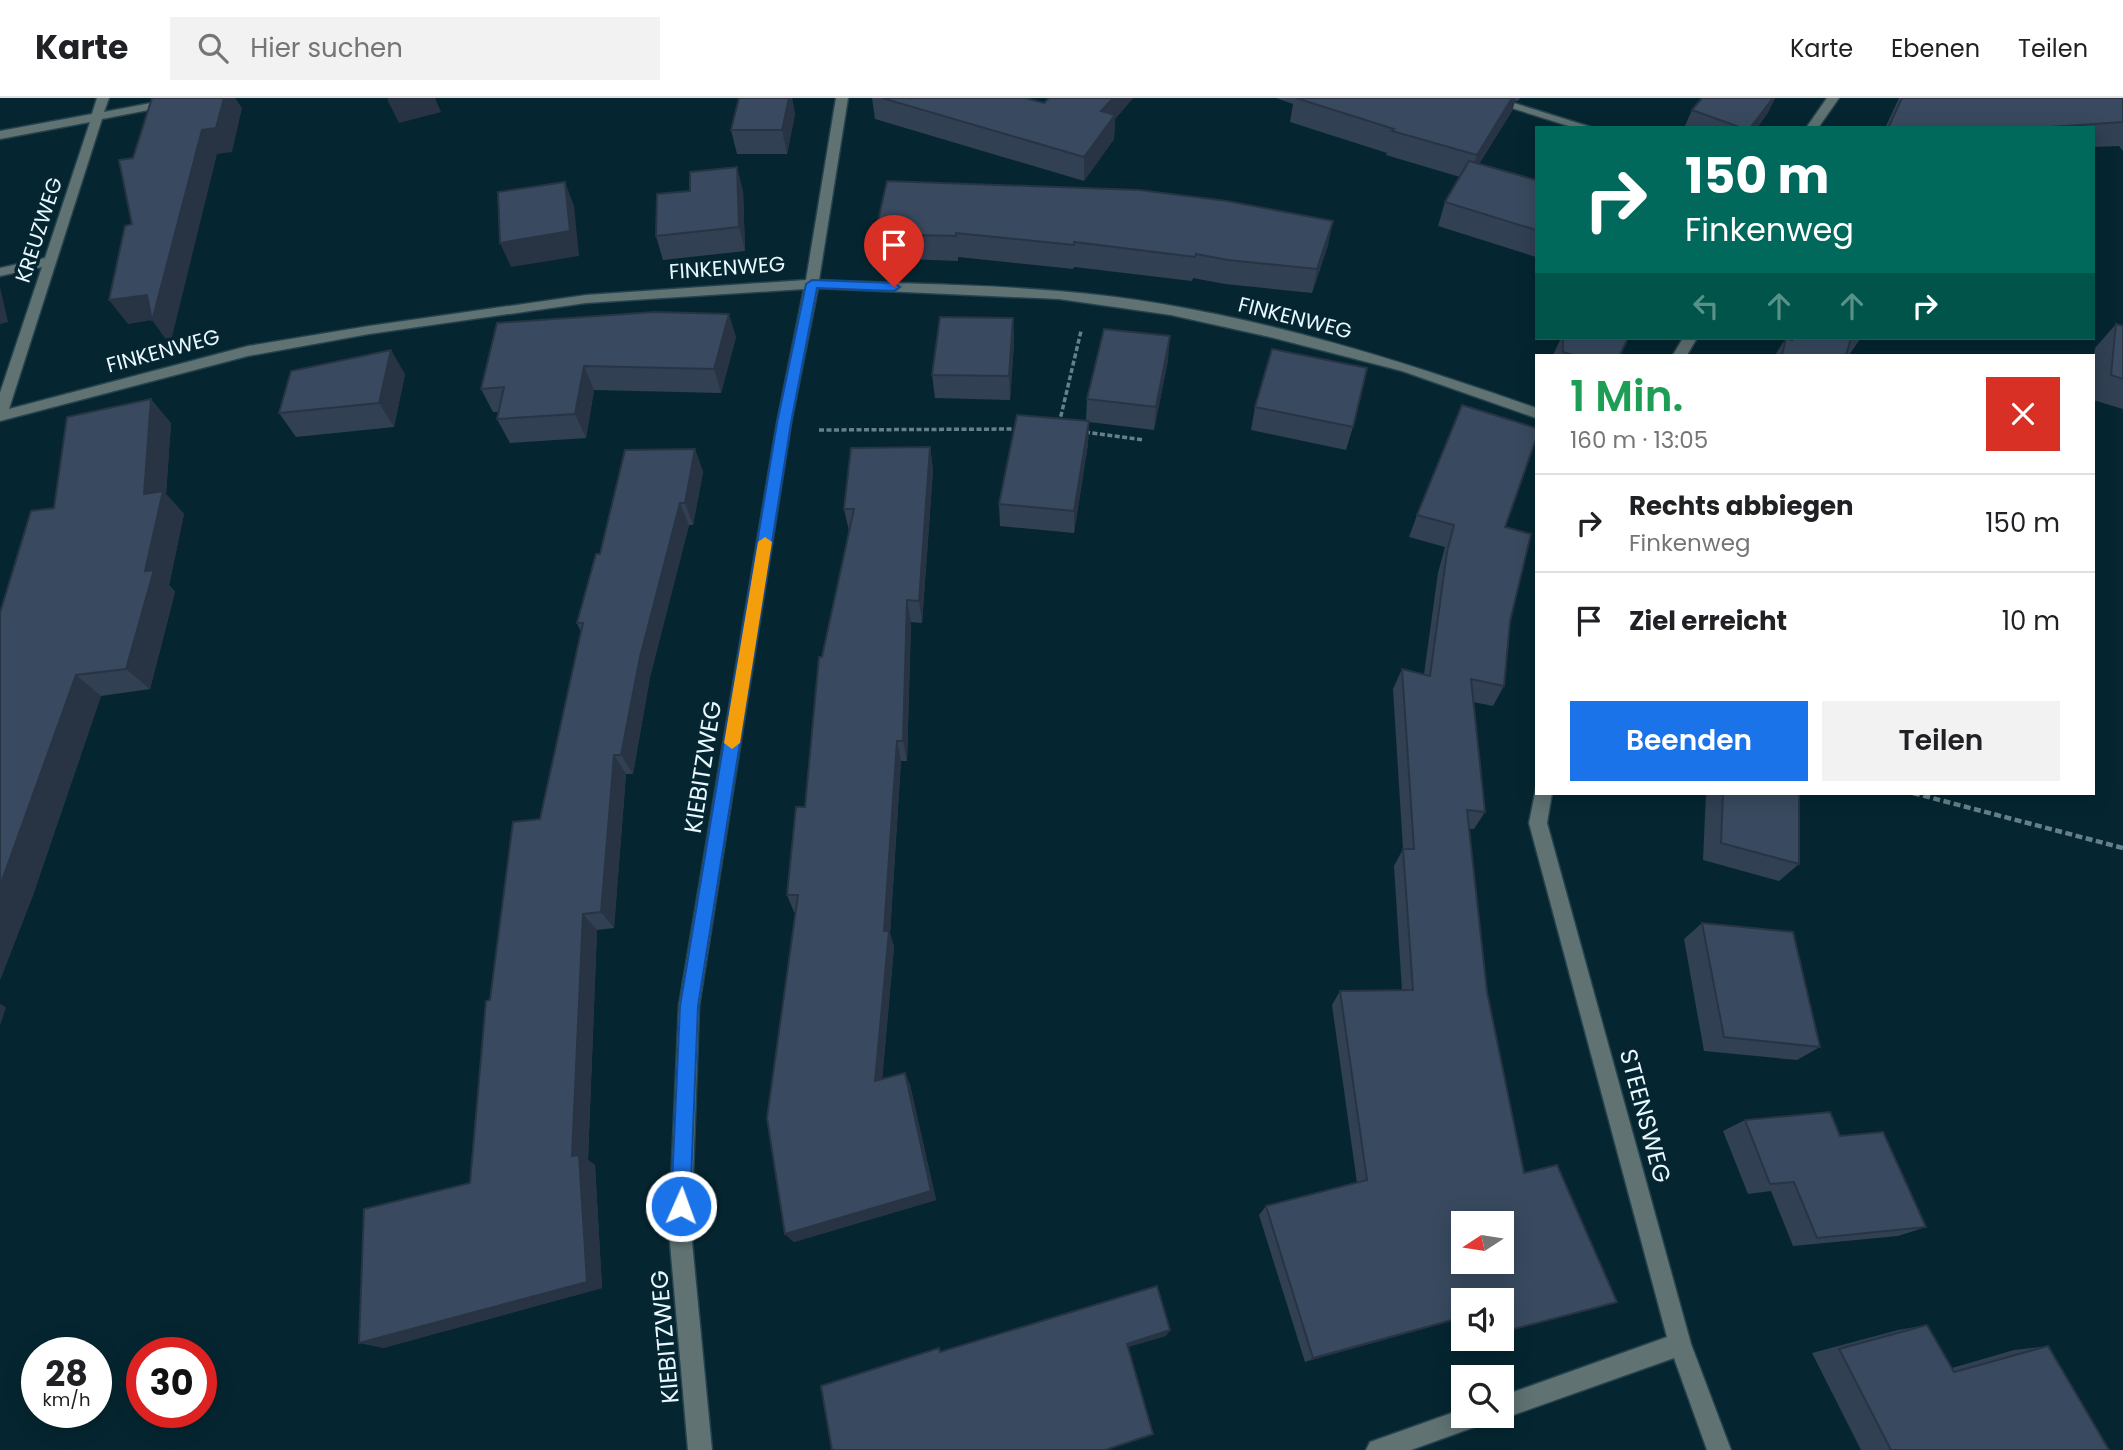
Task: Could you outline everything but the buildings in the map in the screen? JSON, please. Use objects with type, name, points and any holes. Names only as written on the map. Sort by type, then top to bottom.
[{"type":"street","name":"KREUZWEG","points":[[0,415],[103,98]]},
{"type":"street","points":[[0,135],[195,98]]},
{"type":"street","name":"KIEBITZWEG","points":[[699,1450],[680,1231],[689,1006],[783,430],[812,284],[842,98]]},
{"type":"street","points":[[1486,98],[1581,126]]},
{"type":"street","points":[[1813,126],[1833,98]]},
{"type":"street","points":[[0,272],[48,261]]},
{"type":"street","name":"FINKENWEG","points":[[0,415],[248,351],[369,330],[586,299],[812,284],[1059,295],[1171,311],[1282,335],[1406,367],[1535,413]]},
{"type":"street","name":"STEENSWEG","points":[[1543,795],[1538,823],[1680,1344],[1719,1450]]},
{"type":"street","points":[[1514,1402],[1680,1344]]},
{"type":"street","points":[[1378,1450],[1451,1424]]},
{"type":"path","points":[[1058,429],[1089,299]]},
{"type":"path","points":[[783,430],[1030,429]]},
{"type":"path","points":[[1082,432],[1144,440]]},
{"type":"path","points":[[1921,795],[2123,848]]},
{"type":"slow traffic","points":[[732,743],[765,542]]},
{"type":"route","points":[[681,1206],[689,1006],[784,423],[812,284],[894,287]]}]
